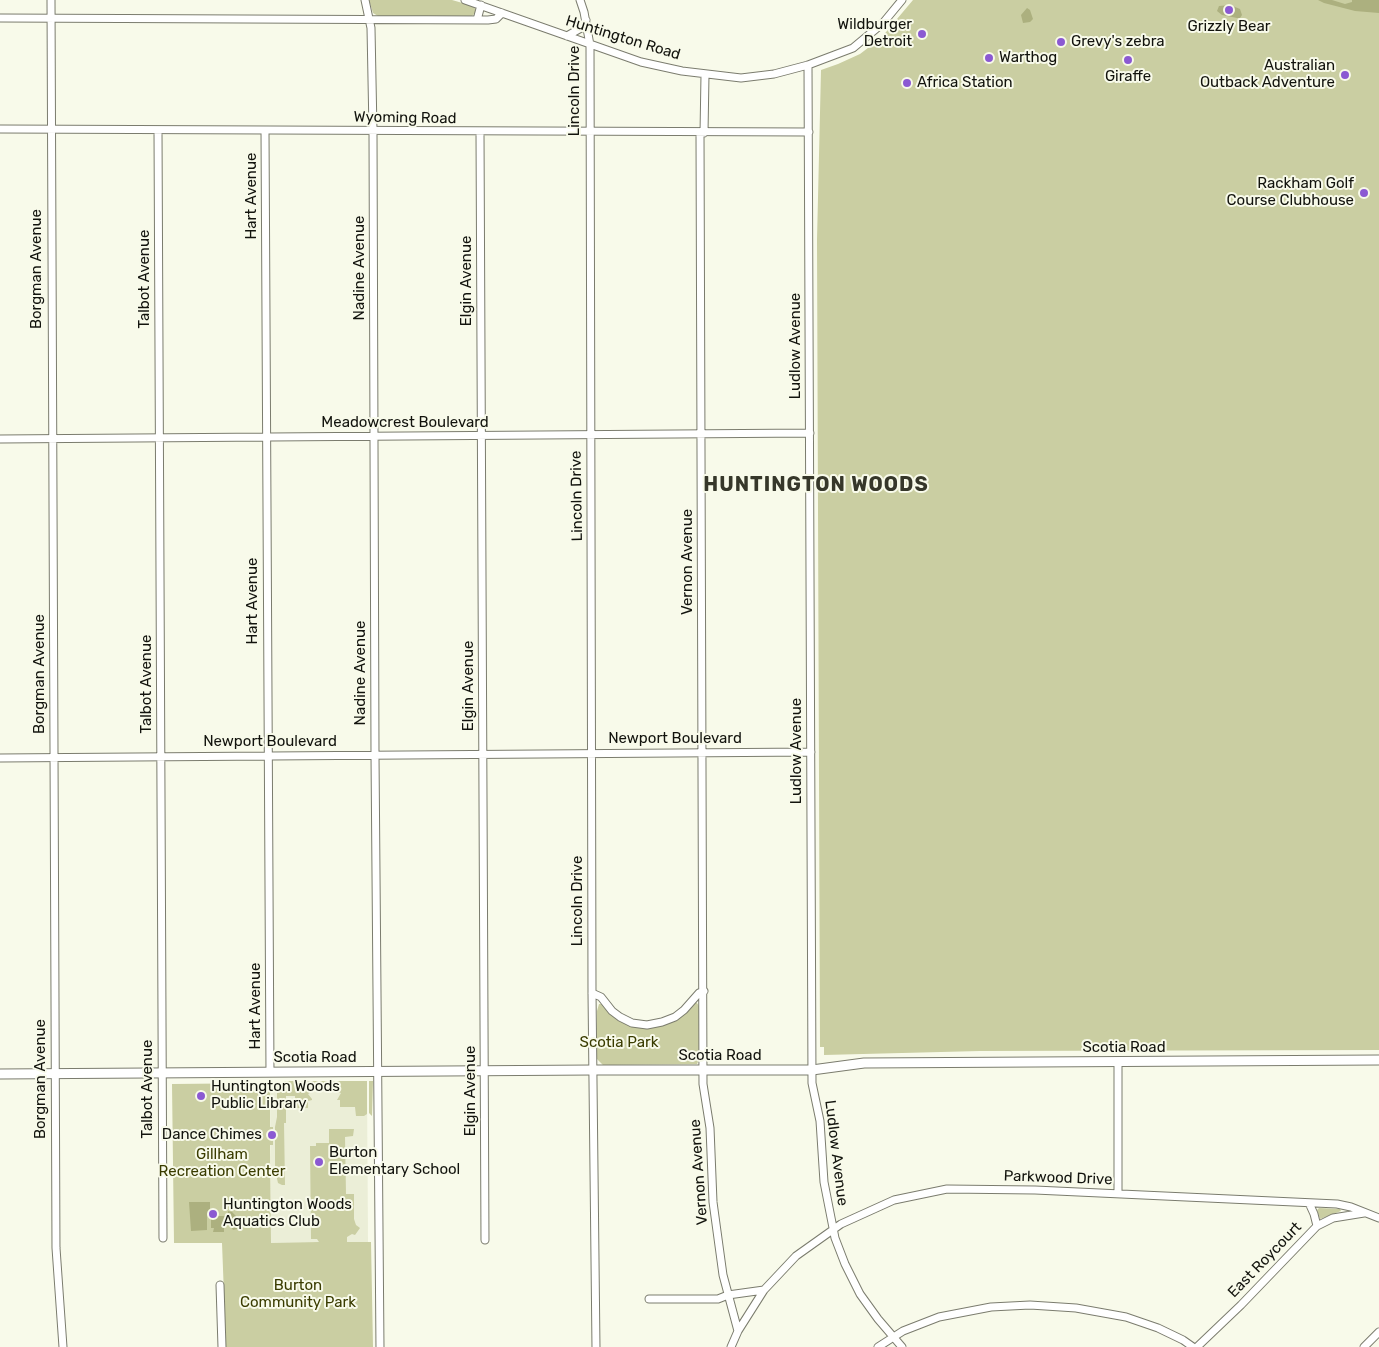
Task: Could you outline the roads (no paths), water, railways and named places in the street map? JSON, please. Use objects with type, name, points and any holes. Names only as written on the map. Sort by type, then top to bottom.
[{"type":"street","name":"Borgman Avenue","points":[[51,0],[56,1248],[63,1347]]},
{"type":"street","name":"Nadine Avenue","points":[[365,0],[369,19],[372,67],[373,131],[375,755],[380,1347]]},
{"type":"street","name":"Huntington Road","points":[[465,0],[590,45],[659,67],[731,78],[758,76],[808,65],[837,55],[860,43],[883,23],[902,0]]},
{"type":"street","name":"Lincoln Drive","points":[[580,0],[586,20],[590,45],[592,993],[596,1347]]},
{"type":"street","points":[[477,20],[481,5]]},
{"type":"street","points":[[0,18],[477,20],[496,19],[502,13]]},
{"type":"street","points":[[567,36],[581,28],[586,20]]},
{"type":"street","name":"Ludlow Avenue","points":[[808,65],[812,1083],[820,1121],[824,1182],[833,1229],[845,1264],[856,1287],[868,1306],[902,1347]]},
{"type":"street","name":"Vernon Avenue","points":[[705,75],[702,133],[701,434],[703,1084],[710,1128],[713,1202],[723,1275],[738,1331]]},
{"type":"street","name":"Wyoming Road","points":[[0,129],[809,132]]},
{"type":"street","name":"Talbot Avenue","points":[[158,130],[163,1238]]},
{"type":"street","name":"Hart Avenue","points":[[265,130],[270,1072]]},
{"type":"street","name":"Elgin Avenue","points":[[480,132],[485,1240]]},
{"type":"street","name":"Meadowcrest Boulevard","points":[[0,439],[810,433]]},
{"type":"street","name":"Newport Boulevard","points":[[0,758],[811,752]]},
{"type":"street","points":[[592,993],[598,994],[612,1011],[620,1017],[632,1023],[647,1025],[675,1017],[699,993],[704,991]]},
{"type":"street","name":"Scotia Road","points":[[0,1074],[812,1070],[864,1063],[1379,1060]]},
{"type":"street","points":[[1118,1062],[1118,1194]]},
{"type":"street","name":"Parkwood Drive","points":[[738,1331],[764,1290],[796,1256],[833,1229],[887,1203],[947,1189],[1118,1194],[1344,1205],[1379,1218]]},
{"type":"street","points":[[1309,1204],[1317,1226]]},
{"type":"street","name":"East Roycourt","points":[[1195,1347],[1241,1304],[1317,1226],[1334,1218],[1365,1213]]},
{"type":"street","points":[[220,1285],[222,1347]]},
{"type":"street","points":[[648,1299],[718,1299],[728,1295],[764,1290]]},
{"type":"street","points":[[878,1347],[892,1336],[939,1317],[1017,1306],[1051,1305],[1093,1310],[1126,1317],[1158,1328],[1195,1347]]},
{"type":"street","points":[[731,1347],[738,1331]]},
{"type":"street","points":[[1364,1347],[1379,1332]]},
{"type":"place","name":"Grizzly Bear","points":[[1229,10]]},
{"type":"place","name":"Wildburger Detroit","points":[[922,34]]},
{"type":"place","name":"Grevy's zebra","points":[[1061,42]]},
{"type":"place","name":"Warthog","points":[[989,58]]},
{"type":"place","name":"Giraffe","points":[[1128,60]]},
{"type":"place","name":"Australian Outback Adventure","points":[[1345,75]]},
{"type":"place","name":"Africa Station","points":[[907,83]]},
{"type":"place","name":"Rackham Golf Course Clubhouse","points":[[1364,193]]},
{"type":"place","name":"Huntington Woods Public Library","points":[[201,1096]]},
{"type":"place","name":"Dance Chimes","points":[[272,1135]]},
{"type":"place","name":"Burton Elementary School","points":[[319,1162]]},
{"type":"place","name":"Huntington Woods Aquatics Club","points":[[213,1214]]},
{"type":"district","name":"HUNTINGTON WOODS","points":[[816,485]]},
{"type":"park label","name":"Scotia Park","points":[[619,1043]]},
{"type":"park label","name":"Gillham Recreation Center","points":[[222,1164]]},
{"type":"park label","name":"Burton Community Park","points":[[298,1294]]}]
